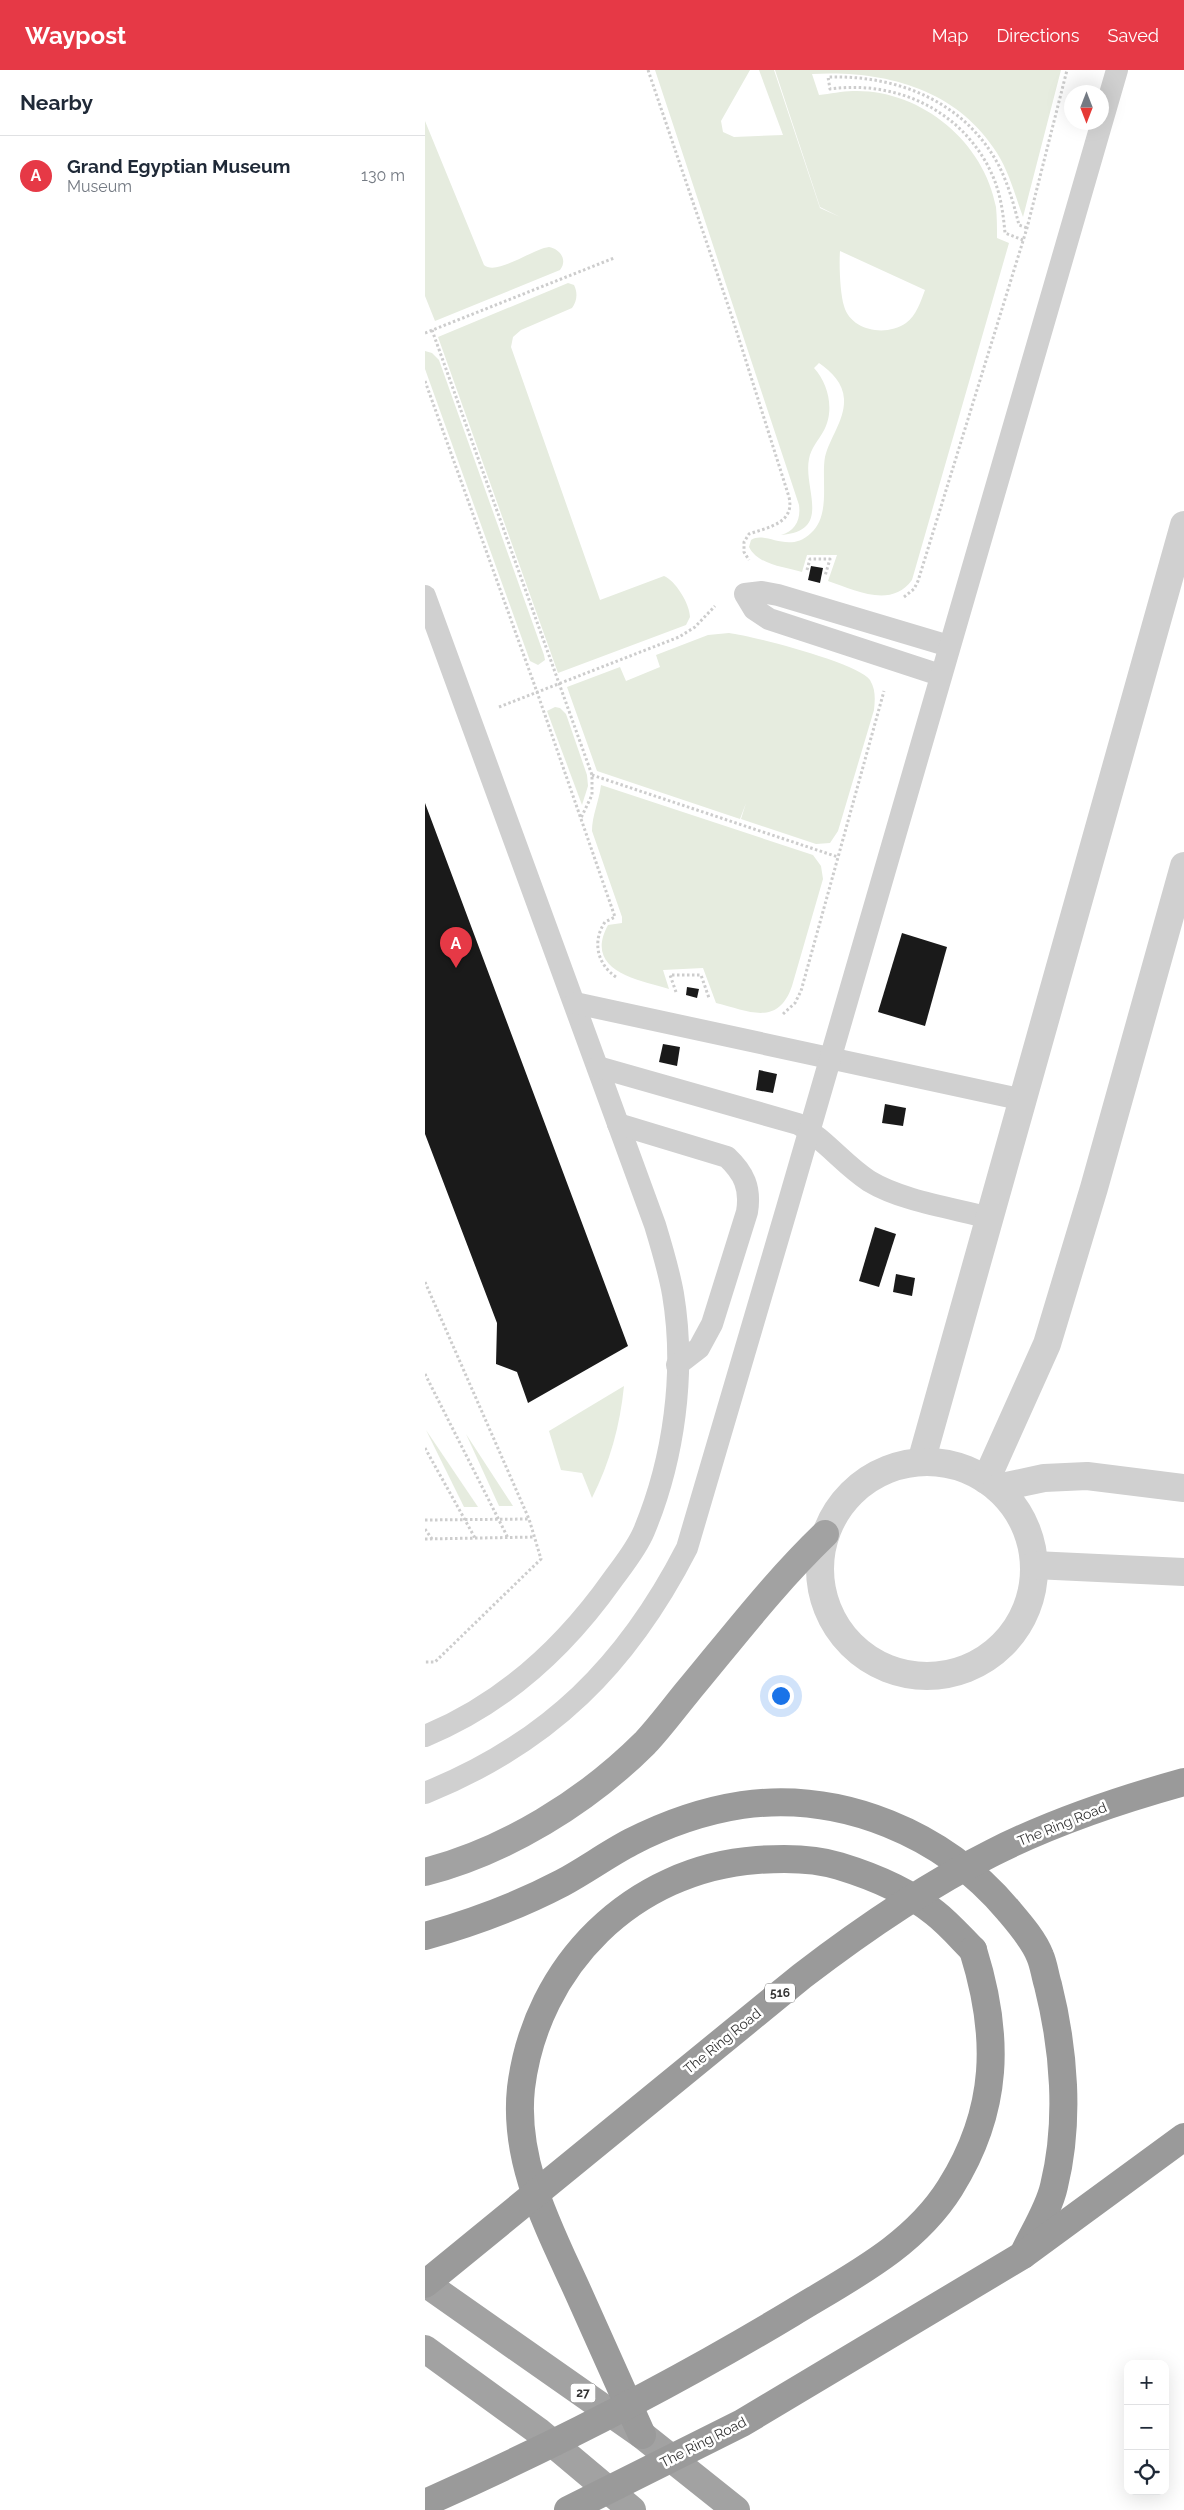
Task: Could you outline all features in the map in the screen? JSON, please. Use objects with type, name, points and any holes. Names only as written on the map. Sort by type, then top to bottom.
[{"type":"highway","points":[[425,1872],[481,1852],[525,1831],[568,1805],[608,1776],[645,1742],[780,1580],[825,1534]]},
{"type":"highway","name":"The Ring Road","points":[[425,2283],[802,1976],[863,1930],[927,1889],[993,1852],[1063,1822],[1135,1796],[1184,1782]]},
{"type":"highway","points":[[425,1936],[465,1924],[515,1905],[563,1882],[631,1842],[666,1825],[703,1812],[743,1805],[781,1802],[821,1806],[859,1814],[896,1826],[932,1844],[964,1866],[993,1892],[1019,1922],[1040,1955],[1060,2047],[1063,2094],[1061,2141],[1054,2188],[1023,2255]]},
{"type":"highway","points":[[425,2503],[603,2418],[730,2350],[893,2251],[924,2223],[950,2189],[970,2153],[984,2113],[991,2072],[991,2030],[985,1988],[973,1950],[934,1912],[888,1884],[837,1865],[782,1858],[727,1862],[675,1878],[627,1905],[586,1942],[554,1986],[532,2036],[521,2089],[523,2144],[535,2197],[642,2435]]},
{"type":"highway","name":"The Ring Road","points":[[569,2510],[742,2423],[1023,2255],[1184,2137]]},
{"type":"highway","name":"27","points":[[425,2283],[642,2435],[736,2510]]},
{"type":"highway","points":[[425,2349],[538,2431],[632,2510]]},
{"type":"street","points":[[921,1462],[1184,525]]},
{"type":"street","points":[[991,1484],[1047,1344],[1094,1188],[1184,866]]},
{"type":"street","points":[[921,1462],[955,1466],[991,1484],[1017,1510],[1029,1536],[1034,1565],[1033,1586],[1019,1625],[1006,1642],[990,1656],[972,1666],[953,1673],[932,1676],[911,1675],[891,1670],[871,1661],[855,1649],[841,1633],[830,1616],[823,1596],[820,1554],[825,1534],[834,1515],[863,1484],[881,1473],[900,1466],[921,1462]]},
{"type":"street","points":[[991,1484],[1044,1478],[1087,1476],[1184,1488]]},
{"type":"street","points":[[1034,1565],[1184,1572]]},
{"type":"lane","points":[[425,1793],[456,1780],[499,1758],[538,1732],[575,1701],[615,1660],[639,1630],[665,1590],[687,1548],[832,1060],[940,675],[1117,70]]},
{"type":"lane","points":[[940,675],[769,619],[754,609],[745,594],[762,592],[779,595],[949,646]]},
{"type":"lane","points":[[425,596],[575,1003],[665,1259],[675,1312],[677,1365],[675,1408],[668,1450],[657,1492],[643,1533],[619,1570],[586,1616],[561,1644],[525,1676],[487,1704],[446,1728],[425,1736]]},
{"type":"lane","points":[[575,1003],[1024,1100]]},
{"type":"lane","points":[[598,1067],[783,1119],[811,1132],[861,1176],[883,1188],[990,1218]]},
{"type":"lane","points":[[618,1124],[727,1157],[738,1168],[746,1181],[749,1196],[747,1212],[712,1324],[699,1348],[677,1365]]},
{"type":"path","points":[[648,70],[733,320],[789,497],[791,509],[784,520],[749,534],[745,538],[744,552],[755,565]]},
{"type":"path","points":[[899,600],[914,589],[918,581],[1027,228],[1067,70]]},
{"type":"path","points":[[1023,240],[1005,232],[1001,202],[990,170],[971,141],[947,118],[918,100],[885,89],[852,86],[830,88],[828,77],[864,77],[900,84],[918,90],[950,109],[977,134],[988,148],[1005,180],[1019,225],[1027,228]]},
{"type":"path","points":[[425,333],[614,258]]},
{"type":"path","points":[[433,330],[591,775],[592,795],[581,818]]},
{"type":"path","points":[[425,381],[537,692],[615,918],[605,922],[601,928],[597,943],[598,951],[606,968],[621,981]]},
{"type":"path","points":[[806,574],[810,559],[830,559],[825,577]]},
{"type":"path","points":[[746,567],[751,561]]},
{"type":"path","points":[[470,718],[679,637],[703,620],[721,599]]},
{"type":"path","points":[[776,1017],[786,1012],[795,1004],[801,992],[893,659]]},
{"type":"path","points":[[591,775],[838,857]]},
{"type":"path","points":[[668,994],[677,997],[671,976],[701,976],[712,1006]]},
{"type":"path","points":[[425,1282],[529,1519],[541,1559],[435,1662],[425,1662]]},
{"type":"path","points":[[425,1374],[508,1538]]},
{"type":"path","points":[[425,1448],[475,1538]]},
{"type":"path","points":[[425,1520],[529,1519]]},
{"type":"path","points":[[425,1529],[433,1539]]},
{"type":"path","points":[[425,1539],[535,1537]]},
{"type":"shaded area","points":[[655,70],[750,70],[721,121],[723,132],[734,137],[783,135],[759,70],[774,70],[820,208],[840,217],[820,207],[775,70],[1061,70],[1023,217],[1008,176],[997,153],[981,131],[961,113],[940,99],[917,88],[892,80],[866,76],[812,74],[819,95],[849,91],[878,93],[902,99],[925,109],[945,124],[963,141],[978,161],[989,183],[996,207],[997,238],[1009,243],[912,580],[903,589],[894,594],[872,595],[828,581],[837,555],[807,555],[802,572],[765,562],[753,553],[749,547],[751,540],[757,538],[786,542],[802,539],[811,533],[821,517],[824,497],[825,457],[840,421],[844,399],[836,378],[819,363],[814,368],[827,390],[829,416],[827,424],[809,459],[811,517],[806,526],[797,532],[781,535],[790,531],[796,524],[799,515],[799,505]],"holes":[[[840,251],[925,290],[915,312],[906,323],[889,330],[870,329],[861,326],[848,314],[844,306],[840,278]]]},
{"type":"shaded area","points":[[425,121],[484,265],[497,267],[506,265],[549,247],[562,255],[563,262],[560,270],[435,321],[425,296]]},
{"type":"shaded area","points":[[568,283],[574,285],[576,291],[576,300],[572,308],[521,330],[513,337],[511,347],[600,600],[664,576],[673,582],[681,593],[690,617],[686,625],[558,673],[438,337]]},
{"type":"shaded area","points":[[425,351],[432,353],[439,360],[544,655],[545,660],[538,665],[530,661],[425,369]]},
{"type":"shaded area","points":[[729,633],[759,639],[826,658],[861,673],[872,684],[875,695],[874,710],[838,831],[830,843],[816,844],[741,819],[746,803],[740,819],[597,771],[567,687],[620,667],[626,681],[660,667],[656,655],[708,635]]},
{"type":"shaded area","points":[[555,707],[560,708],[566,714],[587,775],[588,786],[582,805],[547,711]]},
{"type":"shaded area","points":[[601,785],[813,855],[821,866],[823,879],[792,986],[786,999],[779,1007],[771,1012],[761,1013],[716,1003],[703,968],[663,970],[669,989],[629,977],[608,963],[603,953],[602,941],[608,925],[622,923],[622,917],[592,831]]},
{"type":"shaded area","points":[[624,1386],[613,1444],[592,1498],[582,1473],[561,1470],[549,1431]]},
{"type":"shaded area","points":[[426,1430],[478,1507],[464,1507]]},
{"type":"shaded area","points":[[466,1434],[513,1506],[499,1506]]},
{"type":"building","points":[[811,566],[823,568],[820,583],[808,580]]},
{"type":"building","points":[[425,803],[628,1346],[528,1403],[517,1372],[496,1364],[497,1323],[425,1134]]},
{"type":"building","points":[[902,933],[947,947],[925,1026],[878,1012]]},
{"type":"building","points":[[687,987],[699,989],[697,998],[686,995]]},
{"type":"building","points":[[663,1044],[680,1047],[677,1066],[659,1062]]},
{"type":"building","points":[[759,1070],[777,1074],[773,1093],[756,1090]]},
{"type":"building","points":[[885,1104],[906,1108],[903,1126],[882,1123]]},
{"type":"building","points":[[875,1227],[896,1234],[879,1287],[859,1281]]},
{"type":"building","points":[[896,1274],[915,1278],[912,1296],[893,1292]]},
{"type":"place","name":"Grand Egyptian Museum","points":[[456,968]]}]
